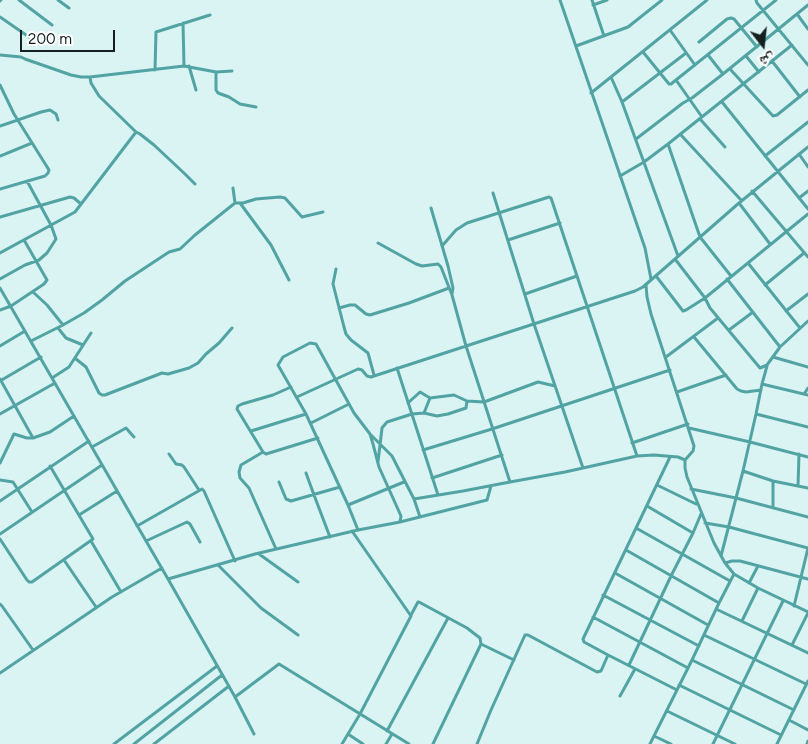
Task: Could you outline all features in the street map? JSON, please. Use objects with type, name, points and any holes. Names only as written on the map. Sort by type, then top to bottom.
[{"type":"street","points":[[19,0],[52,24]]},
{"type":"street","points":[[58,0],[69,8]]},
{"type":"street","points":[[560,0],[645,248],[651,279]]},
{"type":"street","points":[[592,0],[604,36]]},
{"type":"street","points":[[593,4],[607,0]]},
{"type":"street","points":[[576,46],[628,27],[662,0]]},
{"type":"street","points":[[591,93],[707,0]]},
{"type":"street","points":[[756,0],[808,65]]},
{"type":"street","points":[[643,52],[670,84],[776,0]]},
{"type":"street","points":[[636,139],[730,69],[808,6]]},
{"type":"street","points":[[797,14],[808,29]]},
{"type":"street","points":[[155,70],[156,32],[210,15]]},
{"type":"street","points":[[0,17],[39,44]]},
{"type":"street","points":[[699,42],[727,19],[731,18],[734,19],[757,47]]},
{"type":"street","points":[[183,23],[186,66],[196,90]]},
{"type":"street","points":[[670,30],[695,64]]},
{"type":"street","points":[[620,176],[644,162],[681,135],[792,45]]},
{"type":"street","points":[[622,102],[686,53]]},
{"type":"street","points":[[0,55],[21,57],[71,75],[90,77],[186,66],[216,72],[232,71]]},
{"type":"street","points":[[708,55],[723,74]]},
{"type":"street","points":[[803,59],[808,55]]},
{"type":"street","points":[[746,56],[758,72]]},
{"type":"street","points":[[772,61],[800,97]]},
{"type":"street","points":[[730,69],[773,116],[777,116],[808,90]]},
{"type":"street","points":[[216,72],[216,90],[218,93],[240,104],[256,107]]},
{"type":"street","points":[[90,77],[91,83],[99,96],[136,132],[154,145],[195,184]]},
{"type":"street","points":[[611,77],[636,139],[676,258],[710,308],[758,366],[762,368],[767,366]]},
{"type":"street","points":[[676,80],[701,118],[725,147]]},
{"type":"street","points":[[0,85],[2,93],[14,114],[47,166],[48,173],[45,176],[0,189]]},
{"type":"street","points":[[722,102],[808,209]]},
{"type":"street","points":[[0,126],[50,110],[56,114],[58,120]]},
{"type":"street","points":[[765,156],[808,122]]},
{"type":"street","points":[[0,253],[75,212],[136,132]]},
{"type":"street","points":[[681,135],[740,202],[770,244]]},
{"type":"street","points":[[0,156],[32,143]]},
{"type":"street","points":[[668,144],[700,237],[731,276]]},
{"type":"street","points":[[297,397],[358,369],[362,370],[367,376],[374,375],[627,295],[640,289],[740,202],[808,147]]},
{"type":"street","points":[[799,154],[808,167]]},
{"type":"street","points":[[0,279],[44,257],[56,239],[42,206],[27,181]]},
{"type":"street","points":[[233,188],[237,203],[271,245],[289,280]]},
{"type":"street","points":[[799,198],[808,191]]},
{"type":"street","points":[[752,192],[808,257]]},
{"type":"street","points":[[494,193],[534,324],[583,468]]},
{"type":"street","points":[[0,217],[70,197],[81,204]]},
{"type":"street","points":[[32,341],[64,325],[168,252],[180,249],[237,203],[280,197],[285,198],[302,217],[323,212]]},
{"type":"street","points":[[442,246],[451,234],[462,226],[551,197],[637,456]]},
{"type":"street","points":[[431,208],[452,284],[452,295]]},
{"type":"street","points":[[656,276],[683,311],[686,310],[705,298],[806,215],[808,220]]},
{"type":"street","points":[[508,240],[560,223]]},
{"type":"street","points":[[0,310],[11,306],[33,292],[47,280],[24,240]]},
{"type":"street","points":[[378,243],[416,264],[422,266],[438,264],[441,267],[452,295],[466,346],[510,482]]},
{"type":"street","points":[[765,285],[804,252]]},
{"type":"street","points":[[748,263],[800,328]]},
{"type":"street","points":[[336,269],[333,284],[346,334],[368,353],[374,375]]},
{"type":"street","points":[[525,294],[577,276]]},
{"type":"street","points":[[727,280],[780,347]]},
{"type":"street","points":[[646,284],[648,304],[689,428],[694,449],[686,460],[685,468],[701,514],[721,556],[734,574],[808,612],[792,645]]},
{"type":"street","points":[[0,288],[162,568],[254,734]]},
{"type":"street","points":[[339,308],[350,305],[355,306],[370,315],[449,288]]},
{"type":"street","points":[[33,292],[64,325]]},
{"type":"street","points":[[786,311],[808,294]]},
{"type":"street","points":[[729,330],[753,312]]},
{"type":"street","points":[[666,357],[718,318]]},
{"type":"street","points":[[721,556],[767,366],[780,347],[800,328],[806,325],[808,321]]},
{"type":"street","points":[[58,328],[66,338],[83,345]]},
{"type":"street","points":[[76,359],[86,367],[99,393],[105,395],[162,373],[168,374],[198,364],[232,328]]},
{"type":"street","points":[[0,346],[26,331]]},
{"type":"street","points":[[52,378],[70,367],[91,333]]},
{"type":"street","points":[[694,337],[737,389],[750,392],[761,390]]},
{"type":"street","points":[[358,530],[311,423],[278,364],[283,357],[310,342],[316,344],[356,416],[370,434],[392,456],[414,499],[420,517]]},
{"type":"street","points":[[773,357],[808,367]]},
{"type":"street","points":[[33,438],[0,380],[41,358]]},
{"type":"street","points":[[397,368],[438,495]]},
{"type":"street","points":[[423,450],[670,370]]},
{"type":"street","points":[[677,392],[726,375]]},
{"type":"street","points":[[0,414],[55,382]]},
{"type":"street","points":[[408,402],[420,392],[430,398],[454,395],[467,401],[484,402],[538,382],[555,386]]},
{"type":"street","points":[[762,384],[806,394],[808,388]]},
{"type":"street","points":[[291,387],[238,406],[237,409],[266,454],[318,438]]},
{"type":"street","points":[[424,413],[430,398]]},
{"type":"street","points":[[378,464],[382,428],[387,422],[412,414],[424,413],[437,416],[448,414],[466,408],[467,401]]},
{"type":"street","points":[[311,423],[349,404]]},
{"type":"street","points":[[251,431],[306,414]]},
{"type":"street","points":[[756,414],[808,427]]},
{"type":"street","points":[[0,463],[14,434],[33,438],[50,432],[74,416]]},
{"type":"street","points":[[632,443],[688,424]]},
{"type":"street","points":[[92,446],[126,428],[134,437]]},
{"type":"street","points":[[689,428],[808,457]]},
{"type":"street","points":[[370,434],[378,464],[402,516],[400,522]]},
{"type":"street","points":[[0,501],[89,441]]},
{"type":"street","points":[[263,452],[241,465],[239,472],[240,478],[251,492],[276,549]]},
{"type":"street","points":[[169,454],[176,464],[184,467],[199,490]]},
{"type":"street","points":[[414,499],[491,486],[647,454],[678,457],[686,460]]},
{"type":"street","points":[[798,486],[799,454]]},
{"type":"street","points":[[432,478],[502,455]]},
{"type":"street","points":[[670,457],[583,640],[628,666],[677,690]]},
{"type":"street","points":[[0,534],[102,465]]},
{"type":"street","points":[[50,466],[93,538],[91,541],[121,592]]},
{"type":"street","points":[[743,471],[773,481],[808,488]]},
{"type":"street","points":[[306,473],[330,537]]},
{"type":"street","points":[[0,480],[12,482],[32,512]]},
{"type":"street","points":[[773,481],[773,508]]},
{"type":"street","points":[[279,482],[286,499],[291,501],[340,487]]},
{"type":"street","points":[[348,504],[404,482]]},
{"type":"street","points":[[657,485],[698,505]]},
{"type":"street","points":[[168,579],[276,549],[400,522],[487,500],[491,486]]},
{"type":"street","points":[[137,526],[202,489],[235,560]]},
{"type":"street","points":[[691,489],[736,498],[808,517]]},
{"type":"street","points":[[79,515],[117,490]]},
{"type":"street","points":[[647,506],[693,533]]},
{"type":"street","points":[[628,666],[701,514]]},
{"type":"street","points":[[146,541],[187,522],[200,542]]},
{"type":"street","points":[[705,523],[729,527],[808,547],[794,606]]},
{"type":"street","points":[[636,528],[730,581]]},
{"type":"street","points":[[352,531],[411,615]]},
{"type":"street","points":[[0,539],[29,582],[32,582],[91,541]]},
{"type":"street","points":[[626,550],[719,603]]},
{"type":"street","points":[[259,554],[298,582]]},
{"type":"street","points":[[64,560],[96,607]]},
{"type":"street","points":[[726,563],[740,561],[808,579]]},
{"type":"street","points":[[218,565],[261,608],[298,635]]},
{"type":"street","points":[[750,583],[758,566]]},
{"type":"street","points":[[0,673],[96,607],[162,568]]},
{"type":"street","points":[[615,573],[708,625]]},
{"type":"street","points":[[650,744],[734,574]]},
{"type":"street","points":[[742,621],[758,588]]},
{"type":"street","points":[[604,595],[698,646]]},
{"type":"street","points":[[713,744],[784,601]]},
{"type":"street","points":[[342,744],[360,714],[418,602],[467,628],[480,638],[481,644],[433,744]]},
{"type":"street","points":[[0,604],[33,650]]},
{"type":"street","points":[[716,609],[808,653]]},
{"type":"street","points":[[593,617],[688,668]]},
{"type":"street","points":[[387,731],[448,618]]},
{"type":"street","points":[[477,744],[525,636],[527,635],[597,672],[601,671],[608,655]]},
{"type":"street","points":[[704,635],[755,660],[807,682],[777,744]]},
{"type":"street","points":[[481,644],[514,660]]},
{"type":"street","points":[[692,660],[794,710]]},
{"type":"street","points":[[235,697],[279,664],[409,744]]},
{"type":"street","points":[[114,744],[217,666]]},
{"type":"street","points":[[620,696],[635,669]]},
{"type":"street","points":[[134,744],[222,675]]},
{"type":"street","points":[[679,685],[781,735]]},
{"type":"street","points":[[154,744],[228,686]]},
{"type":"street","points":[[667,710],[735,744]]},
{"type":"street","points":[[788,720],[808,730]]},
{"type":"street","points":[[348,734],[362,744]]},
{"type":"street","points":[[386,744],[392,734]]},
{"type":"street","points":[[654,736],[671,744]]}]
